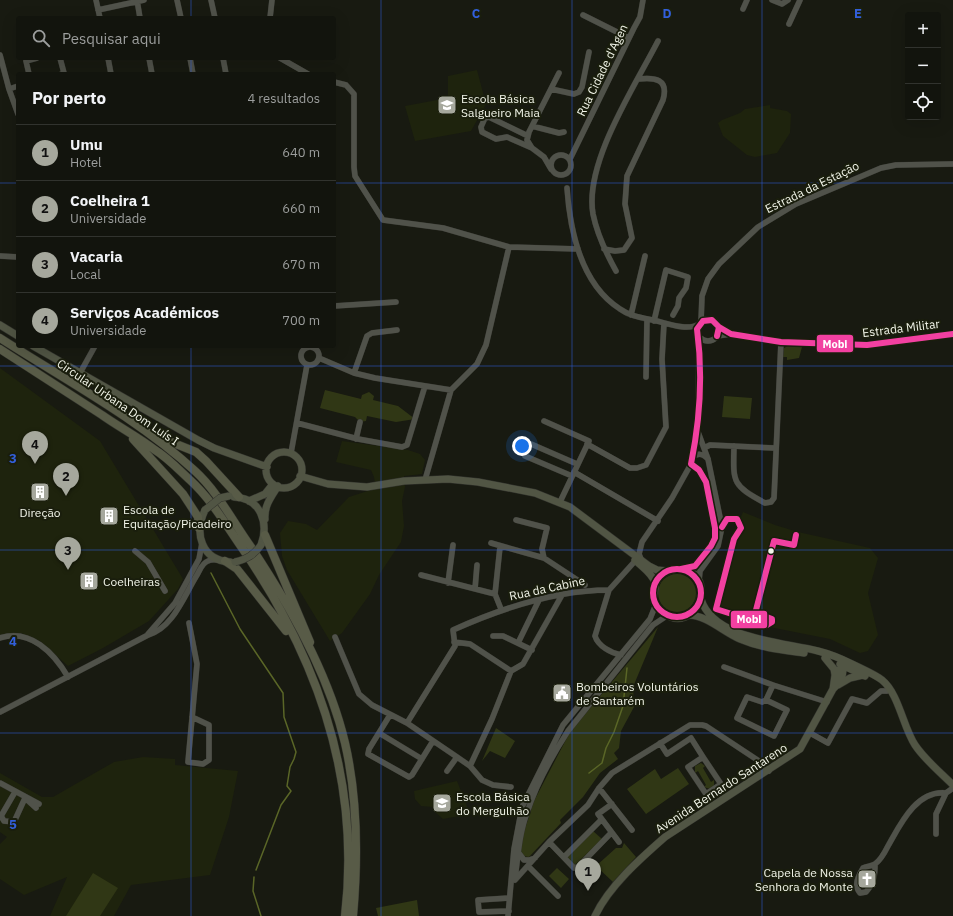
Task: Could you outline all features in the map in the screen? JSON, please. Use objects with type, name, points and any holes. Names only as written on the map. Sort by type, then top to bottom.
[{"type":"highway","name":"Circular Urbana Dom Luís I","points":[[0,338],[112,409],[184,461],[211,488],[264,567],[314,656],[335,709],[345,742],[351,776],[356,832],[356,898],[353,916]]},
{"type":"highway","name":"Circular Urbana Dom Luís I","points":[[0,349],[157,451],[192,482],[219,516],[255,568],[303,653],[325,709],[341,772],[348,835],[347,898],[345,916]]},
{"type":"highway","points":[[119,426],[143,449],[183,494],[195,511],[199,528]]},
{"type":"highway","points":[[144,431],[196,452],[239,497]]},
{"type":"highway","points":[[265,535],[307,632],[314,656]]},
{"type":"highway","points":[[222,561],[237,569],[303,653]]},
{"type":"main road","points":[[0,325],[16,335]]},
{"type":"main road","points":[[36,348],[198,440],[214,448],[267,467]]},
{"type":"main road","points":[[249,501],[265,494],[275,485],[290,486],[295,484],[300,476],[302,467],[300,462],[291,453],[279,453],[274,455],[267,467],[267,475],[275,485]]},
{"type":"main road","points":[[300,476],[328,484],[367,487],[404,481],[448,479],[478,482],[528,492],[560,502],[579,512],[638,560],[652,577],[655,584]]},
{"type":"main road","points":[[265,525],[260,512],[249,501],[239,497],[229,496],[212,503],[205,510],[199,528],[202,543],[209,553],[222,561],[235,562],[250,556],[261,545],[265,535],[265,525],[264,513],[275,485]]},
{"type":"main road","points":[[638,560],[657,570],[667,571],[681,569],[690,572],[699,581],[702,592],[701,599],[695,610],[688,615]]},
{"type":"main road","points":[[667,571],[659,577],[655,584],[653,594],[656,604],[660,610],[668,616],[678,617],[688,615],[702,617],[741,640],[761,647],[814,654],[845,664],[879,683],[895,701]]},
{"type":"main road","points":[[701,599],[703,608],[708,613],[738,632],[775,644],[818,651],[882,680],[890,689],[915,745],[953,786]]},
{"type":"main road","points":[[825,658],[832,666],[836,675]]},
{"type":"main road","name":"Avenida Bernardo Santareno","points":[[836,687],[836,675],[845,664]]},
{"type":"main road","name":"Avenida Bernardo Santareno","points":[[595,916],[613,890],[631,869],[665,837],[700,812],[769,771],[800,749],[844,672],[845,664]]},
{"type":"main road","points":[[836,687],[850,678],[863,675]]},
{"type":"street","points":[[96,0],[100,16]]},
{"type":"street","points":[[98,10],[144,0]]},
{"type":"street","points":[[177,0],[181,16]]},
{"type":"street","points":[[211,0],[215,16]]},
{"type":"street","points":[[270,16],[272,0]]},
{"type":"street","name":"Rua Cidade d'Agen","points":[[570,159],[640,16],[643,0]]},
{"type":"street","points":[[743,10],[747,0]]},
{"type":"street","points":[[772,0],[782,4],[788,0]]},
{"type":"street","points":[[789,24],[800,0]]},
{"type":"street","points":[[137,1],[140,16]]},
{"type":"street","points":[[583,15],[629,38]]},
{"type":"street","points":[[616,271],[604,249],[593,214],[592,191],[596,170],[605,145],[658,41]]},
{"type":"street","points":[[551,89],[574,94],[579,92],[582,87],[589,52]]},
{"type":"street","points":[[0,55],[16,108]]},
{"type":"street","points":[[29,72],[26,61],[30,60]]},
{"type":"street","points":[[61,60],[64,72]]},
{"type":"street","points":[[108,60],[111,72]]},
{"type":"street","points":[[149,60],[152,72]]},
{"type":"street","points":[[190,60],[193,72]]},
{"type":"street","points":[[223,60],[226,72]]},
{"type":"street","points":[[284,60],[304,72]]},
{"type":"street","points":[[532,148],[527,140],[528,136],[559,73]]},
{"type":"street","points":[[604,249],[616,251],[624,250],[632,238],[625,204],[627,176],[664,100],[666,92],[663,84],[656,79],[638,79]]},
{"type":"street","points":[[336,82],[346,85],[354,94],[354,171],[383,220],[443,228],[509,247],[578,249]]},
{"type":"street","points":[[9,89],[16,87]]},
{"type":"street","points":[[528,136],[489,118],[485,118],[480,127],[482,132],[496,139],[507,137],[532,148],[544,157],[551,168],[558,175],[566,174],[572,166],[570,159],[558,156],[544,157]]},
{"type":"street","points":[[532,126],[559,133],[564,132]]},
{"type":"street","points":[[503,138],[507,127]]},
{"type":"street","points":[[551,168],[551,162],[558,156],[576,148]]},
{"type":"street","name":"Estrada da Estação","points":[[700,323],[704,290],[713,271],[758,227],[784,210],[848,183],[869,171],[896,165],[953,164]]},
{"type":"street","points":[[567,188],[570,218],[578,249],[594,283],[600,292],[619,309],[631,315],[647,320],[654,320],[687,327],[709,341]]},
{"type":"street","points":[[425,480],[451,390],[477,364],[483,353],[509,247]]},
{"type":"street","points":[[0,256],[16,257]]},
{"type":"street","points":[[631,315],[645,256]]},
{"type":"street","points":[[654,320],[666,270],[688,277],[686,288],[679,298],[678,306],[673,315]]},
{"type":"street","points":[[336,306],[396,302]]},
{"type":"street","points":[[703,306],[709,320]]},
{"type":"street","points":[[646,377],[647,320]]},
{"type":"street","points":[[687,327],[709,320],[716,323],[719,327],[717,336],[709,341],[700,352]]},
{"type":"street","points":[[587,444],[630,468],[637,468],[646,465],[666,427],[662,359],[664,323]]},
{"type":"street","points":[[691,461],[698,430],[700,352],[698,335],[700,323]]},
{"type":"street","name":"Estrada Militar","points":[[719,327],[731,334]]},
{"type":"street","points":[[354,373],[368,336],[372,333],[397,330]]},
{"type":"street","name":"Estrada Militar","points":[[717,336],[731,334],[781,342],[867,345],[953,334]]},
{"type":"street","points":[[734,446],[734,474],[740,488],[765,503],[771,502],[774,498],[775,448],[781,342]]},
{"type":"street","points":[[80,373],[94,348]]},
{"type":"street","points":[[307,348],[301,355],[303,361],[307,365]]},
{"type":"street","points":[[312,348],[317,350],[319,358]]},
{"type":"street","points":[[319,358],[354,373],[451,390]]},
{"type":"street","points":[[307,365],[313,364],[319,358]]},
{"type":"street","points":[[291,453],[307,365]]},
{"type":"street","points":[[297,423],[356,439],[402,447],[408,445],[425,386]]},
{"type":"street","points":[[544,421],[589,441],[560,502]]},
{"type":"street","points":[[356,439],[360,422]]},
{"type":"street","points":[[698,430],[708,459],[722,527],[718,546],[700,571],[699,581]]},
{"type":"street","points":[[700,439],[710,445]]},
{"type":"street","points":[[531,444],[577,464]]},
{"type":"street","points":[[704,448],[710,445],[718,445],[775,448]]},
{"type":"street","points":[[708,459],[712,450],[718,445]]},
{"type":"street","points":[[615,662],[614,656],[609,650],[597,641],[596,632],[609,590],[638,560],[642,542],[658,521],[691,461],[697,454],[701,454],[708,459]]},
{"type":"street","points":[[525,456],[573,474],[658,521]]},
{"type":"street","points":[[681,569],[690,568],[697,564],[711,546],[715,538],[715,528],[706,482],[699,470],[691,461]]},
{"type":"street","points":[[516,520],[547,528],[542,550],[544,558]]},
{"type":"street","points":[[0,712],[162,628],[177,605],[192,577],[201,555],[202,543]]},
{"type":"street","points":[[491,543],[500,547],[544,558],[585,585]]},
{"type":"street","points":[[448,582],[453,545]]},
{"type":"street","points":[[500,547],[495,594],[501,609]]},
{"type":"street","points":[[135,551],[148,562],[165,591]]},
{"type":"street","points":[[192,577],[205,563],[210,560],[222,561]]},
{"type":"street","points":[[475,589],[477,565]]},
{"type":"street","points":[[421,575],[495,594]]},
{"type":"street","name":"Rua da Cabine","points":[[454,642],[453,630],[501,609],[588,590],[609,590]]},
{"type":"street","points":[[470,766],[492,719],[511,672],[524,664],[562,595]]},
{"type":"street","points":[[518,643],[539,600]]},
{"type":"street","points":[[510,895],[478,900],[479,912],[508,914],[510,895],[513,862],[522,807],[563,725],[650,619],[656,604]]},
{"type":"street","points":[[510,895],[515,880],[518,852],[526,813],[565,735],[653,625],[668,616]]},
{"type":"street","points":[[189,623],[197,664],[192,717],[188,762],[203,764],[209,760],[209,726],[192,717]]},
{"type":"street","points":[[493,636],[503,636],[532,650]]},
{"type":"street","points":[[0,638],[24,637],[42,645],[57,659],[68,677]]},
{"type":"street","points":[[335,637],[359,694],[372,705],[407,723],[470,766],[482,780],[493,785],[511,788]]},
{"type":"street","points":[[407,723],[454,646],[454,642],[470,644],[511,672]]},
{"type":"street","points":[[609,650],[621,655]]},
{"type":"street","points":[[724,667],[773,685],[827,702]]},
{"type":"street","points":[[766,700],[787,710],[774,736],[737,718],[747,697],[760,702],[766,700],[773,685]]},
{"type":"street","points":[[810,733],[828,743],[852,699],[867,703],[881,691],[887,692]]},
{"type":"street","points":[[390,715],[368,754],[409,777],[412,775],[433,741]]},
{"type":"street","points":[[515,880],[535,857],[588,805],[599,788],[612,773],[690,725],[702,725],[762,762],[769,771]]},
{"type":"street","points":[[379,733],[422,759]]},
{"type":"street","points":[[660,743],[667,754],[691,738],[721,784],[706,794],[688,767],[703,757]]},
{"type":"street","points":[[447,771],[456,757]]},
{"type":"street","points":[[0,783],[38,806]]},
{"type":"street","points":[[936,834],[936,814],[946,793],[953,786]]},
{"type":"street","points":[[599,788],[632,830]]},
{"type":"street","points":[[15,792],[1,816],[4,821],[14,822],[25,798]]},
{"type":"street","points":[[875,864],[877,872],[874,880],[866,892],[860,893],[857,883],[859,874],[863,868],[875,864],[882,856],[910,810],[931,794],[939,792],[946,793]]},
{"type":"street","points":[[612,804],[598,814],[611,833],[620,842]]},
{"type":"street","points":[[564,857],[601,820]]},
{"type":"street","points":[[550,842],[574,868],[578,867],[611,833]]},
{"type":"street","points":[[518,852],[524,860],[529,860],[535,857]]},
{"type":"street","points":[[528,866],[558,896]]},
{"type":"shaded area","name":"Escola Básica Salgueiro Maia","points":[[477,70],[486,104],[471,131],[415,141],[405,106],[448,98],[448,76]]},
{"type":"shaded area","points":[[770,105],[770,108],[787,111],[791,114],[790,133],[777,153],[755,157],[747,155],[723,136],[718,123],[722,120],[740,113],[745,109]]},
{"type":"shaded area","points":[[790,345],[802,347],[799,358],[787,360],[787,357],[783,357],[784,348]]},
{"type":"shaded area","points":[[0,368],[100,441],[183,579],[178,589],[149,621],[103,648],[68,666],[40,641],[21,633],[0,635]]},
{"type":"shaded area","points":[[325,390],[361,399],[362,395],[369,392],[374,396],[373,400],[398,406],[415,419],[396,422],[367,416],[366,421],[360,422],[355,417],[320,408]]},
{"type":"shaded area","points":[[724,396],[752,398],[750,419],[722,417]]},
{"type":"shaded area","points":[[342,441],[408,450],[420,454],[425,460],[422,474],[404,476],[405,487],[402,501],[404,526],[401,542],[379,575],[370,594],[342,633],[330,641],[287,570],[282,556],[280,533],[288,521],[306,524],[317,530],[349,497],[371,490],[375,483],[371,470],[336,462]]},
{"type":"shaded area","points":[[743,512],[775,525],[798,532],[870,548],[878,558],[868,593],[878,635],[868,651],[860,653],[830,639],[754,624],[712,611],[727,549]]},
{"type":"shaded area","points":[[673,574],[681,574],[691,579],[695,586],[695,600],[691,607],[681,612],[673,612],[663,607],[661,604],[658,597],[658,589],[663,579],[666,577]]},
{"type":"shaded area","points":[[658,627],[633,687],[634,707],[621,731],[619,748],[614,753],[618,759],[600,773],[583,797],[560,820],[561,823],[529,857],[523,856],[519,847],[534,801],[570,732]]},
{"type":"shaded area","points":[[496,728],[515,741],[505,758],[490,751],[482,761]]},
{"type":"shaded area","points":[[143,757],[175,759],[175,765],[238,771],[229,817],[210,875],[131,885],[114,916],[50,916],[67,877],[24,895],[0,879],[0,844],[7,837],[0,832],[0,773],[42,797],[53,797],[114,762]]},
{"type":"shaded area","points":[[701,763],[705,766],[703,768],[711,782],[714,780],[714,787],[710,789],[704,787],[706,785],[698,771],[695,773],[695,766]]},
{"type":"shaded area","points":[[678,768],[689,784],[646,814],[627,789],[655,769],[661,779]]},
{"type":"shaded area","name":"Escola Básica do Mergulhão","points":[[457,781],[470,814],[443,819],[435,812],[434,807],[421,806],[415,799],[414,791]]},
{"type":"shaded area","points":[[593,831],[602,839],[574,866],[566,857]]},
{"type":"shaded area","points":[[624,843],[636,857],[613,882],[596,866],[616,848],[622,848]]},
{"type":"shaded area","points":[[557,868],[569,879],[561,888],[549,876]]},
{"type":"shaded area","points":[[93,873],[118,888],[100,916],[66,916]]},
{"type":"shaded area","points":[[417,900],[419,916],[378,916],[376,908]]},
{"type":"waterway","points":[[211,573],[240,629],[283,693],[284,717],[296,752],[290,767],[287,786],[291,791],[281,805],[256,870]]},
{"type":"waterway","points":[[589,773],[602,763],[606,748],[614,732],[623,706],[627,668]]},
{"type":"waterway","points":[[254,877],[253,891],[261,916]]},
{"type":"transit line","name":"Mobi","points":[[681,569],[695,566],[711,546],[715,538],[715,528],[706,482],[699,470],[691,464],[697,431],[700,397],[700,363],[697,329],[703,321],[712,320],[719,327],[717,336]]},
{"type":"transit line","name":"Mobi","points":[[719,327],[731,334],[781,342],[867,345],[953,334]]},
{"type":"transit line","name":"Mobi","points":[[722,527],[727,519],[737,519],[741,528],[734,539],[716,609],[767,625],[772,622],[772,619],[756,613],[756,610],[774,541],[794,545],[796,535]]},
{"type":"transit line","name":"Mobi","points":[[672,569],[682,569],[694,576],[701,588],[701,593],[701,598],[694,610],[682,617],[672,617],[664,613],[657,606],[653,598],[653,588],[657,580],[664,573],[672,569]]},
{"type":"place","name":"Escola Básica Salgueiro Maia","points":[[447,105]]},
{"type":"place","name":"Serviços Académicos","points":[[35,464]]},
{"type":"place","name":"Direção","points":[[40,492]]},
{"type":"place","name":"Coelheira 1","points":[[66,496]]},
{"type":"place","name":"Escola de Equitação/Picadeiro","points":[[109,516]]},
{"type":"place","name":"Vacaria","points":[[68,570]]},
{"type":"place","name":"Coelheiras","points":[[89,581]]},
{"type":"place","name":"Bombeiros Voluntários de Santarém","points":[[562,693]]},
{"type":"place","name":"Escola Básica do Mergulhão","points":[[442,803]]},
{"type":"place","name":"Capela de Nossa Senhora do Monte","points":[[867,879]]},
{"type":"place","name":"Umu","points":[[588,891]]}]
